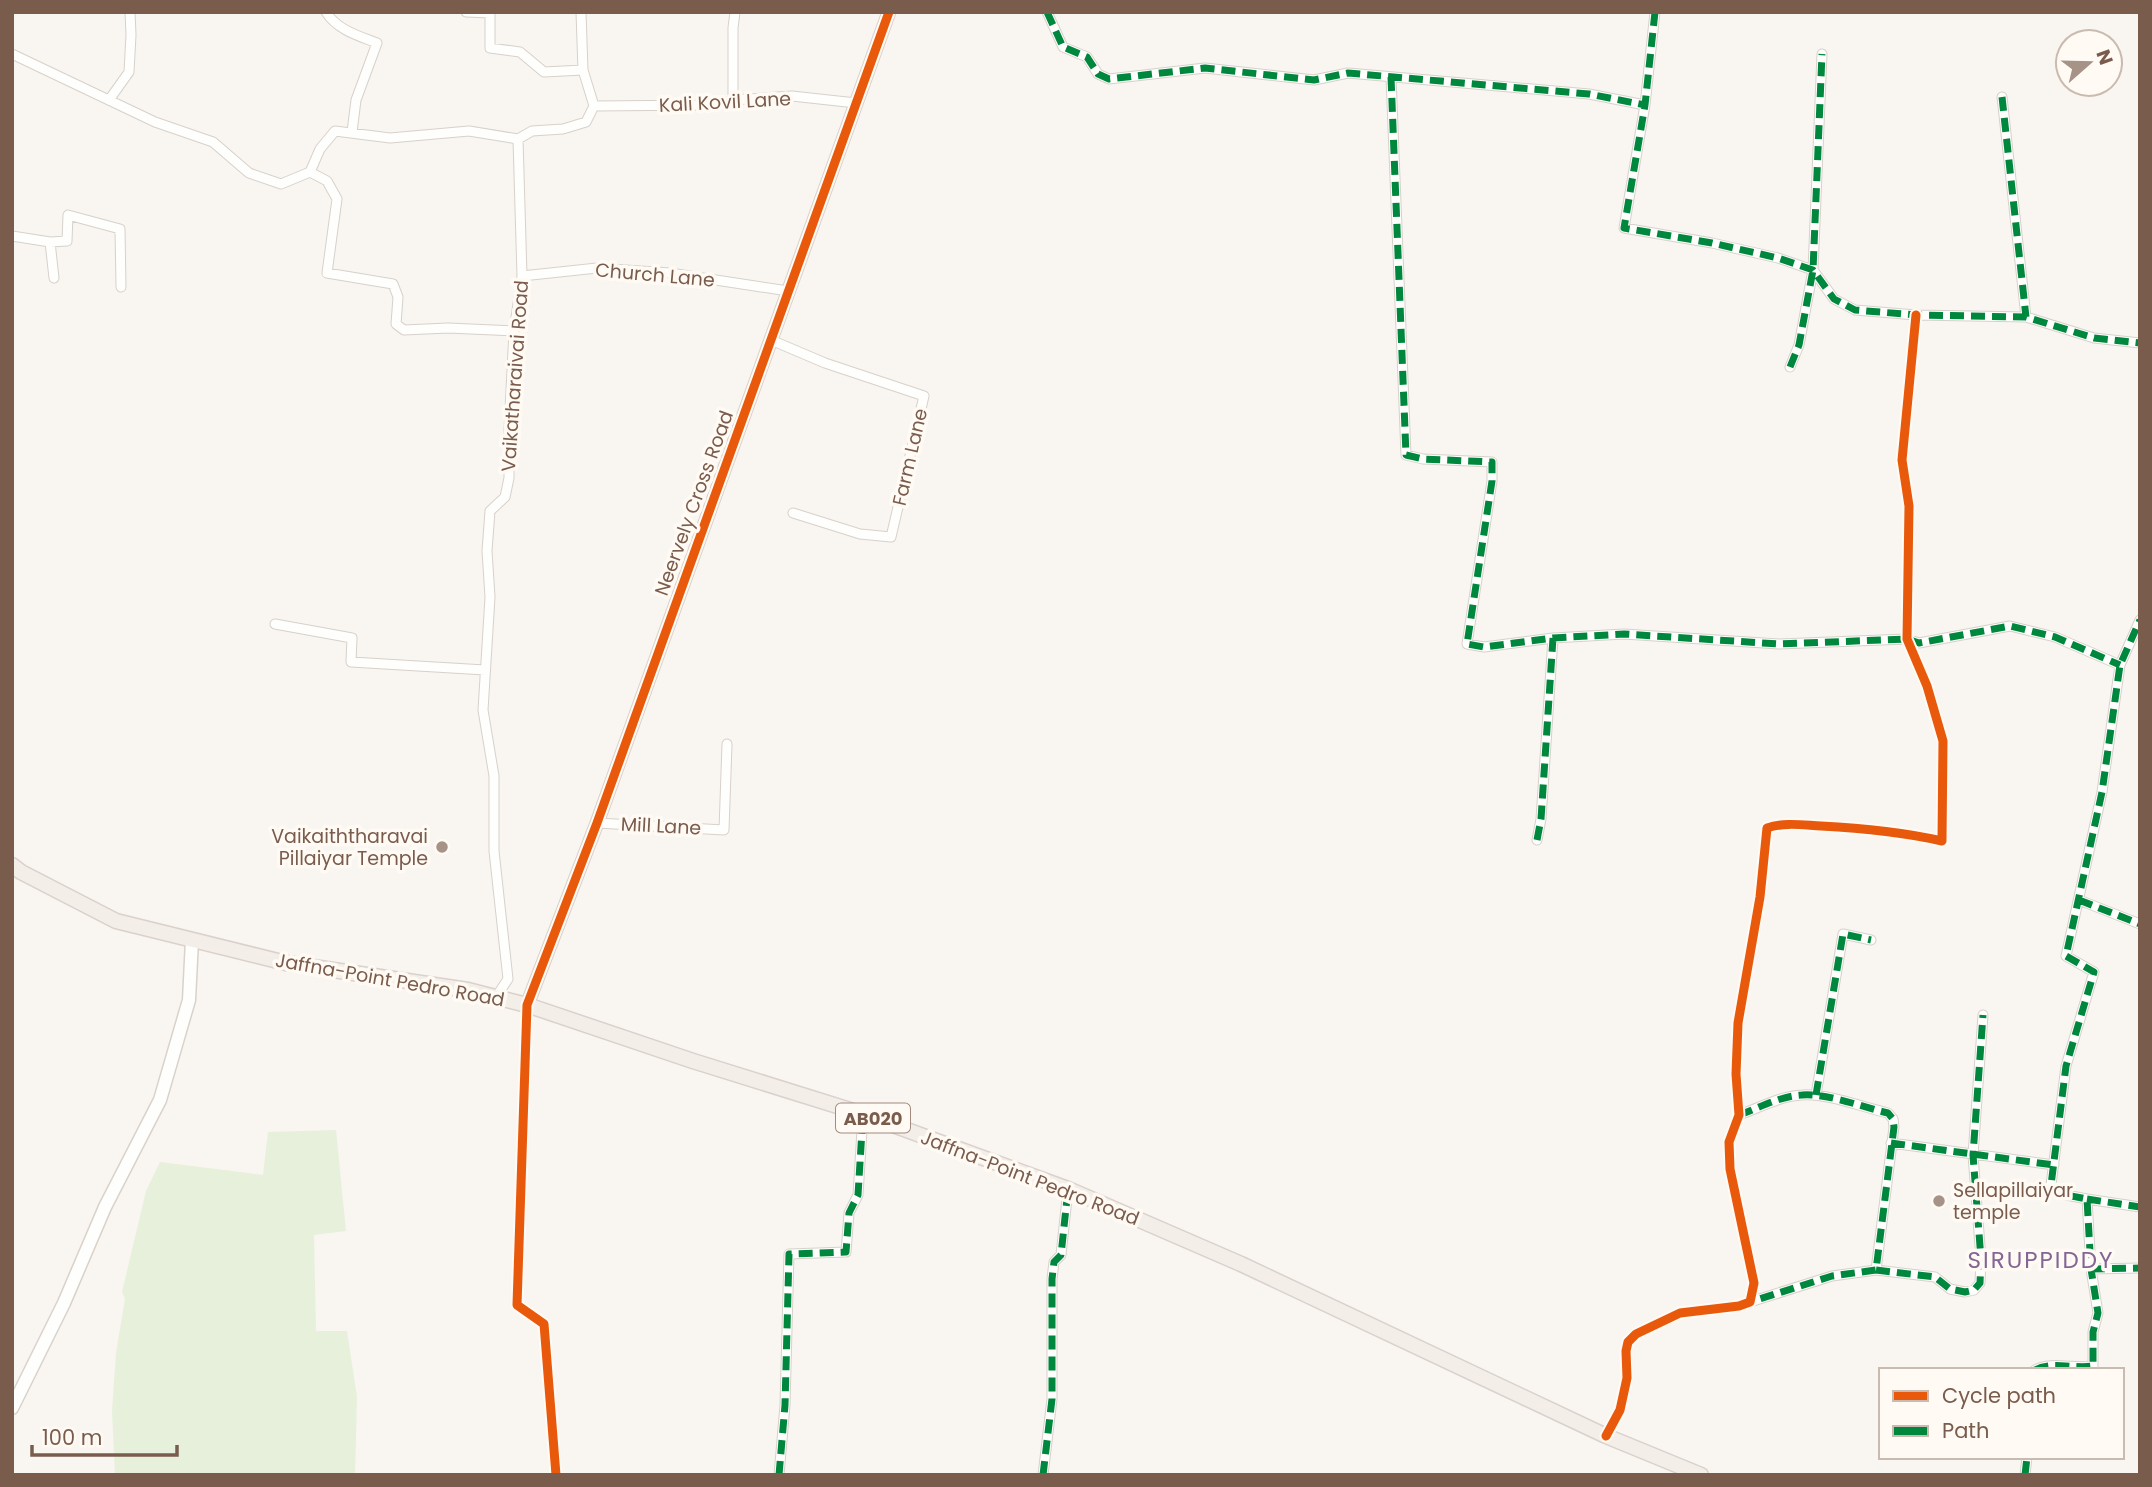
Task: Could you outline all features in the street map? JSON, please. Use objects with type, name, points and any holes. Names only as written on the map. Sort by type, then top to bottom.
[{"type":"main road","name":"Jaffna-Point Pedro Road","points":[[12,865],[116,921],[286,963],[468,990],[527,1005],[863,1114],[1068,1189],[1241,1264],[1606,1436],[1701,1475]]},
{"type":"street","points":[[110,100],[129,72],[130,12]]},
{"type":"street","points":[[326,12],[330,19],[348,32],[377,43],[356,100],[352,132]]},
{"type":"street","points":[[466,12],[490,13],[490,48],[520,52],[544,72],[583,70]]},
{"type":"street","points":[[12,54],[155,122],[213,142],[249,173],[281,184],[310,172],[320,149],[335,131],[390,138],[469,131],[518,139],[532,131],[563,129],[586,122],[594,106],[583,70],[581,12]]},
{"type":"street","points":[[733,100],[735,12]]},
{"type":"street","name":"Neervely Cross Road","points":[[527,1005],[597,823],[889,12]]},
{"type":"street","points":[[1048,12],[1063,47],[1087,57],[1098,74],[1109,79],[1205,68],[1314,80],[1348,73],[1589,94],[1645,105]]},
{"type":"street","points":[[1654,12],[1645,105],[1625,228],[1713,243],[1779,258],[1813,270],[1834,299],[1855,310],[1916,315],[2026,317],[2094,338],[2140,343]]},
{"type":"street","points":[[1790,367],[1799,345],[1813,270],[1822,54]]},
{"type":"street","points":[[1391,77],[1406,455],[1423,459],[1492,462],[1492,481],[1467,644],[1483,648],[1552,638],[1624,634],[1779,644],[1907,639],[1919,643],[2010,626],[2055,637],[2120,665]]},
{"type":"street","name":"Kali Kovil Lane","points":[[594,106],[704,105],[792,96],[856,103]]},
{"type":"street","points":[[2002,97],[2026,317]]},
{"type":"street","name":"Vaikatharaivai Road","points":[[496,997],[508,979],[494,850],[494,776],[483,710],[490,597],[487,551],[490,511],[505,497],[509,478],[514,331],[522,276],[518,139]]},
{"type":"street","points":[[310,172],[327,181],[337,199],[327,273],[393,284],[398,297],[396,324],[404,330],[448,328],[514,331]]},
{"type":"street","points":[[12,236],[50,242],[67,240],[68,215],[120,229],[121,287]]},
{"type":"street","points":[[50,242],[54,278]]},
{"type":"street","name":"Church Lane","points":[[522,276],[597,268],[670,273],[788,291]]},
{"type":"street","points":[[1750,1302],[1754,1283],[1730,1169],[1729,1142],[1739,1115],[1736,1074],[1738,1023],[1760,897],[1767,828],[1782,824],[1835,826],[1904,833],[1942,841],[1943,741],[1927,686],[1907,639],[1909,506],[1902,460],[1916,315]]},
{"type":"street","name":"Farm Lane","points":[[771,341],[825,363],[924,396],[891,537],[860,534],[793,513]]},
{"type":"street","points":[[2140,620],[2120,665],[2102,792],[2066,956],[2094,972],[2066,1066],[2051,1185],[2056,1193],[2140,1207]]},
{"type":"street","points":[[275,624],[352,638],[351,663],[485,670]]},
{"type":"street","points":[[1537,840],[1541,818],[1552,638]]},
{"type":"street","name":"Mill Lane","points":[[597,823],[724,830],[727,744]]},
{"type":"street","points":[[2079,900],[2140,924]]},
{"type":"street","points":[[1816,1095],[1843,934],[1871,940]]},
{"type":"street","points":[[12,1408],[64,1303],[105,1208],[160,1100],[188,1000],[192,940]]},
{"type":"street","points":[[527,1005],[517,1305],[544,1324],[556,1475]]},
{"type":"street","points":[[1606,1436],[1619,1410],[1627,1378],[1626,1351],[1629,1342],[1636,1334],[1681,1313],[1739,1306],[1832,1276],[1876,1270],[1935,1277],[1950,1289],[1965,1292],[1974,1290],[1980,1283],[1981,1259],[1973,1155],[1983,1014]]},
{"type":"street","points":[[1739,1115],[1800,1095],[1816,1095],[1888,1113],[1893,1119],[1894,1127],[1876,1270]]},
{"type":"street","points":[[779,1475],[785,1405],[789,1254],[846,1252],[849,1213],[858,1195],[863,1114]]},
{"type":"street","points":[[1891,1143],[2054,1165]]},
{"type":"street","points":[[1043,1475],[1052,1399],[1052,1279],[1054,1262],[1062,1255],[1068,1189]]},
{"type":"street","points":[[2039,1368],[2092,1366],[2093,1332],[2098,1313],[2091,1269],[2087,1199]]},
{"type":"street","points":[[2091,1269],[2140,1268]]},
{"type":"green space","points":[[336,1130],[346,1231],[314,1235],[316,1331],[347,1331],[357,1397],[355,1475],[115,1475],[112,1411],[116,1353],[125,1299],[122,1292],[146,1191],[160,1162],[263,1175],[268,1132]]},
{"type":"marked path","points":[[1047,12],[1063,47],[1087,57],[1098,74],[1109,79],[1205,68],[1314,80],[1348,73],[1589,94],[1645,105]]},
{"type":"marked path","points":[[1655,12],[1645,105],[1624,228],[1712,243],[1778,258],[1813,270],[1834,299],[1855,310],[1916,315],[2026,317],[2094,338],[2140,343]]},
{"type":"marked path","points":[[1790,367],[1799,345],[1813,270],[1822,54]]},
{"type":"marked path","points":[[1391,77],[1406,455],[1423,459],[1492,462],[1492,481],[1467,644],[1484,647],[1553,638],[1624,634],[1779,644],[1907,639],[1919,643],[2010,626],[2055,637],[2120,665]]},
{"type":"marked path","points":[[2002,97],[2026,317]]},
{"type":"marked path","points":[[2039,1368],[2093,1366],[2093,1332],[2098,1313],[2091,1269],[2087,1199],[2056,1193],[2051,1185],[2066,1066],[2094,972],[2066,956],[2102,792],[2120,665],[2140,620]]},
{"type":"marked path","points":[[1537,840],[1541,819],[1553,638]]},
{"type":"marked path","points":[[2079,900],[2140,924]]},
{"type":"marked path","points":[[1816,1095],[1843,934],[1871,940]]},
{"type":"marked path","points":[[1876,1270],[1935,1277],[1950,1289],[1965,1292],[1974,1290],[1980,1283],[1981,1259],[1973,1155],[1983,1015]]},
{"type":"marked path","points":[[1739,1115],[1786,1098],[1812,1095],[1888,1113],[1893,1119],[1894,1127],[1876,1270],[1832,1276],[1750,1302]]},
{"type":"marked path","points":[[779,1475],[785,1405],[789,1254],[846,1252],[849,1213],[858,1195],[863,1114]]},
{"type":"marked path","points":[[1891,1143],[2054,1165]]},
{"type":"marked path","points":[[1043,1475],[1052,1399],[1052,1279],[1054,1262],[1061,1255],[1068,1189]]},
{"type":"marked path","points":[[2087,1199],[2140,1207]]},
{"type":"marked path","points":[[2091,1269],[2140,1268]]},
{"type":"marked path","points":[[2025,1475],[2027,1459]]},
{"type":"cycle path","points":[[556,1475],[544,1324],[517,1305],[527,1005],[597,823],[889,12]]},
{"type":"cycle path","points":[[1606,1436],[1620,1410],[1627,1378],[1626,1351],[1628,1342],[1636,1334],[1680,1313],[1739,1306],[1750,1302],[1754,1283],[1730,1169],[1729,1142],[1739,1115],[1736,1074],[1738,1023],[1760,897],[1767,828],[1794,824],[1852,828],[1942,841],[1943,741],[1927,686],[1907,639],[1909,506],[1902,460],[1916,315]]},
{"type":"place","name":"Vaikaiththaravai Pillaiyar Temple","points":[[442,847]]},
{"type":"place","name":"Sellapillaiyar temple","points":[[1939,1201]]},
{"type":"district","name":"SIRUPPIDDY","points":[[2041,1260]]}]
